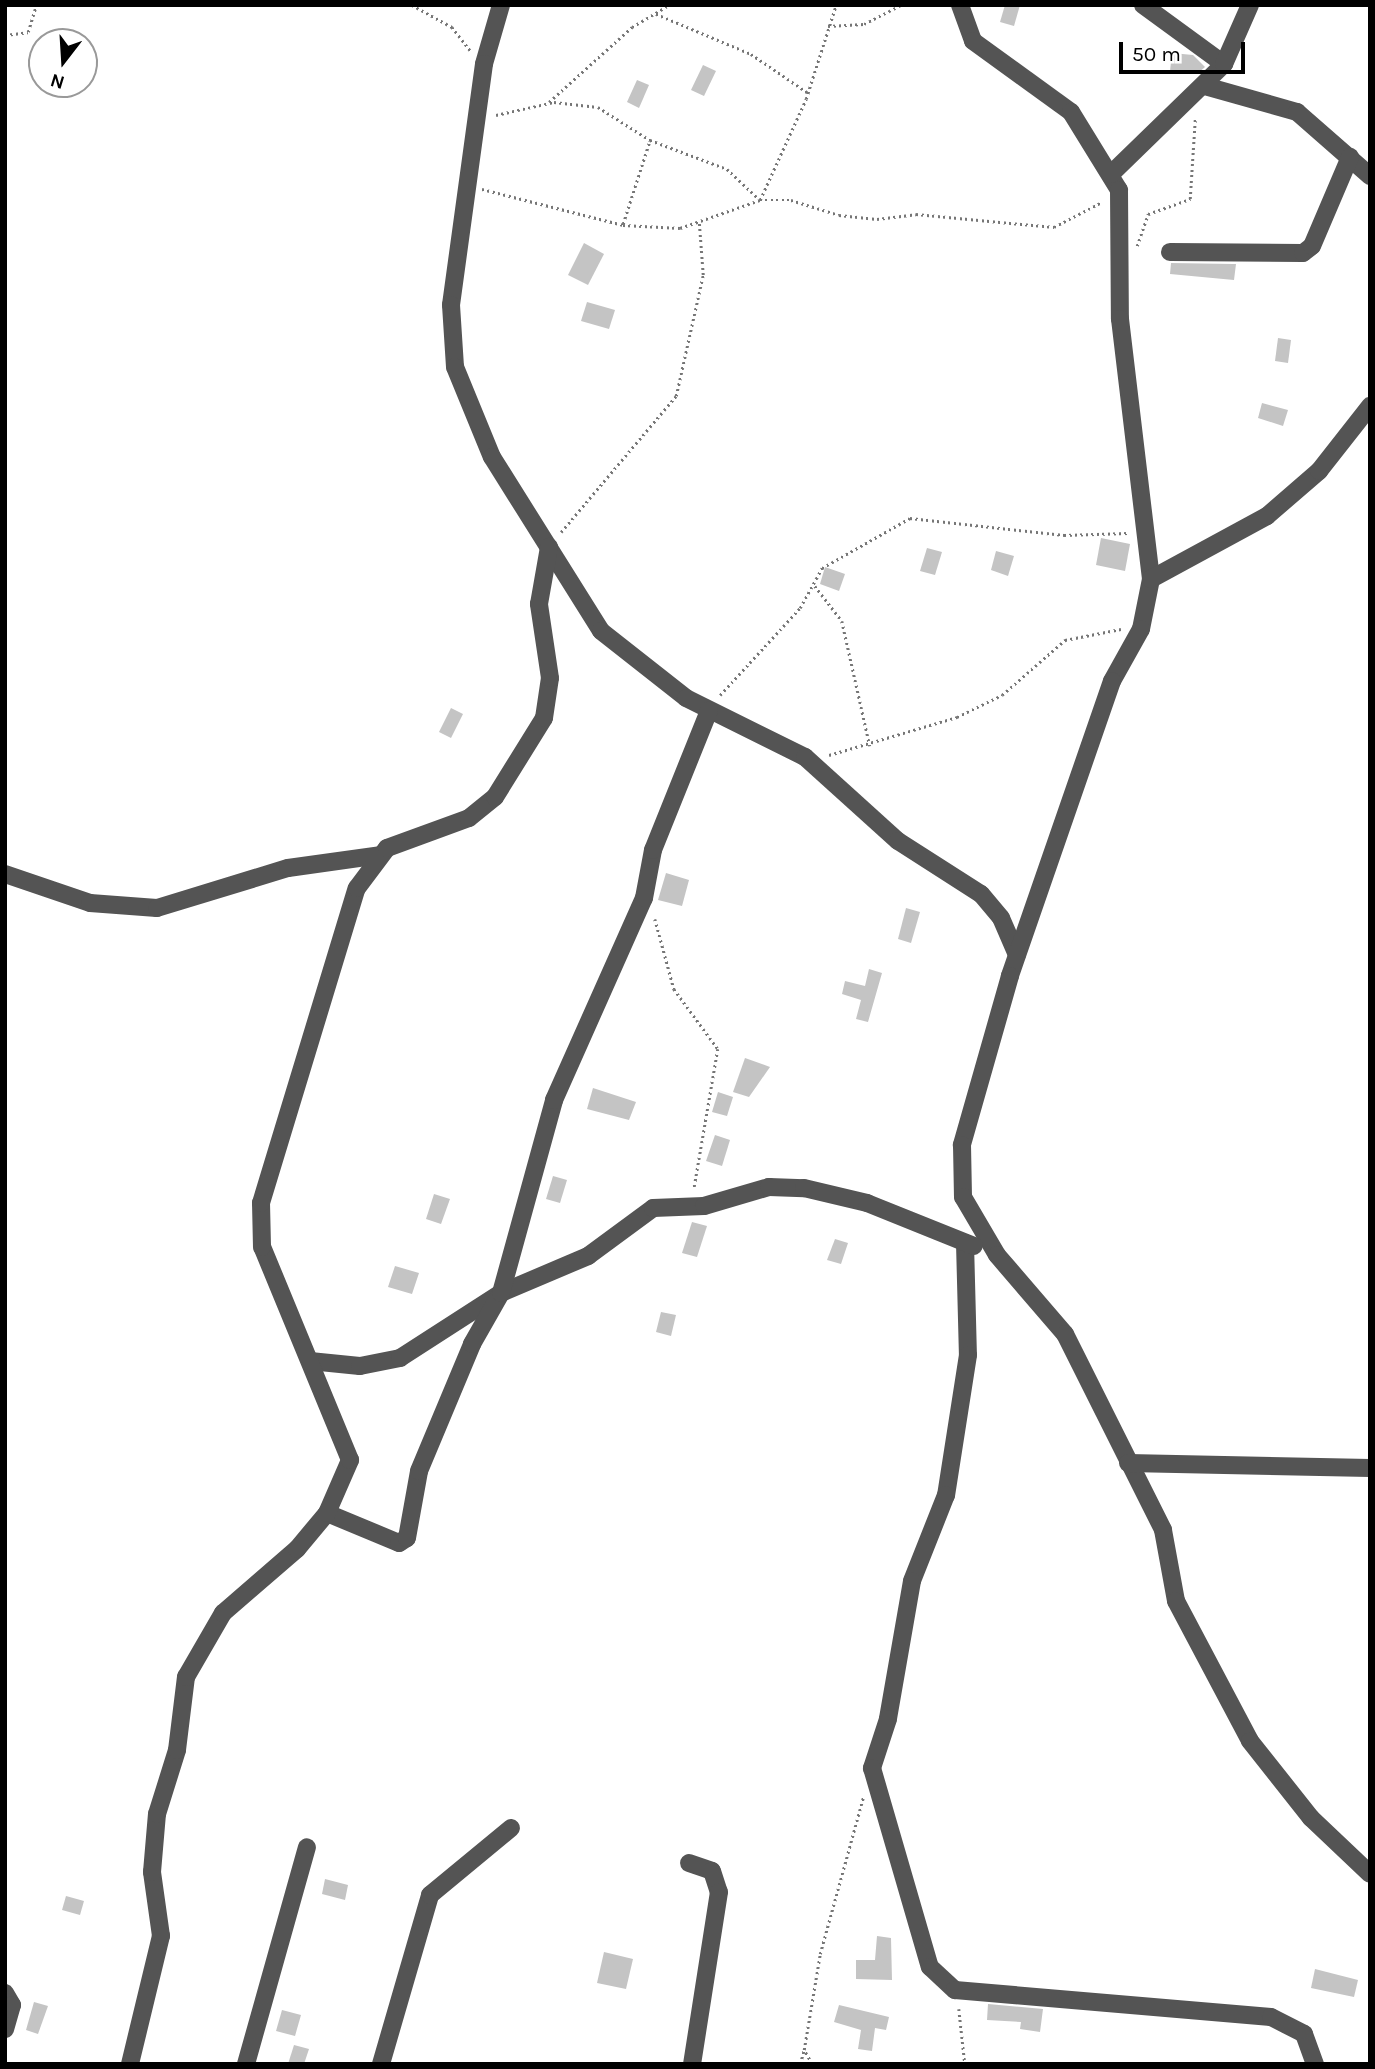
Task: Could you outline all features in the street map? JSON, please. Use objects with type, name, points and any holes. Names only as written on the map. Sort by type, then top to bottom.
[{"type":"street","points":[[501,5],[484,67],[451,305],[455,367],[492,457],[601,631],[709,711],[805,757],[898,841],[981,894],[1001,918],[1017,955]]},
{"type":"street","points":[[960,5],[973,41],[1070,112],[1115,182],[1120,319],[1142,534],[1151,579],[1141,629],[1112,681],[1017,955],[959,1166],[963,1197],[997,1255],[1065,1334],[1163,1530],[1176,1601],[1250,1741],[1320,1827],[1370,1874]]},
{"type":"street","points":[[1143,5],[1224,64]]},
{"type":"street","points":[[1115,182],[1224,64],[1250,5]]},
{"type":"street","points":[[1201,90],[1297,111],[1370,176]]},
{"type":"street","points":[[1170,252],[1303,253],[1312,246],[1350,157]]},
{"type":"street","points":[[1151,579],[1268,516],[1319,471],[1370,406]]},
{"type":"street","points":[[5,874],[90,903],[157,908],[288,868],[380,855],[425,830],[469,818],[495,797],[521,762],[544,718],[550,678],[540,618],[548,548]]},
{"type":"street","points":[[327,1513],[405,1542],[426,1451],[501,1293],[554,1100],[644,898],[653,850],[709,711]]},
{"type":"street","points":[[130,2064],[161,1936],[152,1872],[157,1814],[177,1750],[186,1676],[223,1613],[297,1549],[327,1513],[345,1482],[350,1449],[262,1247],[259,1221],[335,947],[357,888],[380,855]]},
{"type":"street","points":[[310,1361],[360,1366],[400,1358],[501,1293],[588,1256],[653,1208],[691,1206],[769,1187],[804,1188],[867,1203],[997,1255]]},
{"type":"street","points":[[965,1242],[968,1355],[946,1494],[912,1581],[888,1719],[872,1768],[924,1948],[947,1988],[1271,2017],[1304,2034],[1315,2064]]},
{"type":"street","points":[[1128,1463],[1370,1468]]},
{"type":"street","points":[[381,2064],[430,1895],[511,1828]]},
{"type":"street","points":[[246,2064],[307,1847]]},
{"type":"street","points":[[689,1863],[712,1871],[719,1892],[692,2064]]},
{"type":"street","points":[[5,1993],[12,2006],[5,2029]]},
{"type":"path","points":[[5,35],[28,32],[36,5]]},
{"type":"path","points":[[412,5],[452,27],[484,67]]},
{"type":"path","points":[[548,103],[632,27],[669,5]]},
{"type":"path","points":[[760,200],[807,92],[836,5]]},
{"type":"path","points":[[828,26],[864,24],[901,5]]},
{"type":"path","points":[[656,15],[751,54],[807,92]]},
{"type":"path","points":[[1135,258],[1147,215],[1191,196],[1201,90]]},
{"type":"path","points":[[476,120],[548,103],[598,107],[650,140],[727,169],[760,200]]},
{"type":"path","points":[[623,225],[650,140]]},
{"type":"path","points":[[469,186],[623,225],[680,228],[760,200],[877,219],[916,214],[1054,228],[1071,224],[1115,182]]},
{"type":"path","points":[[548,548],[676,396],[704,275],[699,222]]},
{"type":"path","points":[[709,711],[814,585],[822,568],[851,549],[925,515],[1012,531],[1142,534]]},
{"type":"path","points":[[814,585],[842,621],[870,746]]},
{"type":"path","points":[[805,757],[870,746],[957,717],[1002,695],[1065,640],[1095,631],[1141,629]]},
{"type":"path","points":[[644,898],[662,931],[674,989],[718,1049],[691,1206]]},
{"type":"path","points":[[800,2064],[828,1917],[872,1768]]},
{"type":"path","points":[[947,1988],[961,2015],[965,2064]]},
{"type":"path","points":[[804,2050],[812,2064]]},
{"type":"building","points":[[1005,5],[1020,5],[1014,26],[1000,22]]},
{"type":"building","points":[[1172,53],[1193,55],[1205,67],[1197,74],[1170,71]]},
{"type":"building","points":[[703,65],[716,71],[704,96],[691,90]]},
{"type":"building","points":[[637,80],[649,85],[639,108],[627,102]]},
{"type":"building","points":[[584,243],[604,254],[588,285],[568,275]]},
{"type":"building","points":[[1171,263],[1236,264],[1234,280],[1170,274]]},
{"type":"building","points":[[587,302],[615,310],[609,329],[581,321]]},
{"type":"building","points":[[1278,338],[1291,340],[1288,363],[1275,361]]},
{"type":"building","points":[[1262,403],[1288,410],[1283,426],[1258,418]]},
{"type":"building","points":[[1101,538],[1130,544],[1125,571],[1096,565]]},
{"type":"building","points":[[927,548],[942,552],[935,575],[920,571]]},
{"type":"building","points":[[996,551],[1014,556],[1008,576],[991,570]]},
{"type":"building","points":[[825,567],[845,574],[839,591],[820,584]]},
{"type":"building","points":[[451,708],[463,714],[451,738],[439,732]]},
{"type":"building","points":[[666,873],[689,880],[682,906],[658,900]]},
{"type":"building","points":[[906,908],[920,912],[911,943],[898,939]]},
{"type":"building","points":[[869,969],[882,973],[868,1022],[856,1019],[861,1000],[842,994],[845,981],[865,986]]},
{"type":"building","points":[[745,1058],[770,1067],[749,1097],[733,1092]]},
{"type":"building","points":[[593,1088],[636,1102],[629,1120],[587,1109]]},
{"type":"building","points":[[718,1092],[733,1097],[727,1116],[712,1112]]},
{"type":"building","points":[[715,1135],[730,1140],[722,1166],[706,1161]]},
{"type":"building","points":[[553,1176],[567,1180],[560,1203],[546,1199]]},
{"type":"building","points":[[434,1194],[450,1199],[441,1224],[426,1219]]},
{"type":"building","points":[[692,1222],[707,1226],[697,1257],[682,1253]]},
{"type":"building","points":[[835,1239],[848,1243],[841,1264],[827,1260]]},
{"type":"building","points":[[395,1266],[419,1273],[412,1294],[388,1287]]},
{"type":"building","points":[[661,1312],[676,1315],[671,1336],[656,1332]]},
{"type":"building","points":[[325,1879],[348,1885],[345,1900],[322,1894]]},
{"type":"building","points":[[66,1896],[84,1901],[80,1915],[62,1910]]},
{"type":"building","points":[[877,1936],[891,1938],[892,1980],[856,1979],[856,1960],[875,1960]]},
{"type":"building","points":[[604,1952],[633,1959],[626,1989],[597,1983]]},
{"type":"building","points":[[1315,1969],[1358,1980],[1354,1997],[1311,1988]]},
{"type":"building","points":[[34,2002],[48,2006],[38,2034],[26,2030]]},
{"type":"building","points":[[988,2004],[1043,2009],[1040,2032],[1020,2029],[1021,2022],[987,2020]]},
{"type":"building","points":[[839,2005],[889,2017],[886,2030],[875,2028],[872,2051],[858,2049],[861,2030],[834,2022]]},
{"type":"building","points":[[282,2010],[301,2015],[295,2036],[276,2031]]},
{"type":"building","points":[[294,2045],[309,2049],[304,2064],[288,2064]]}]
